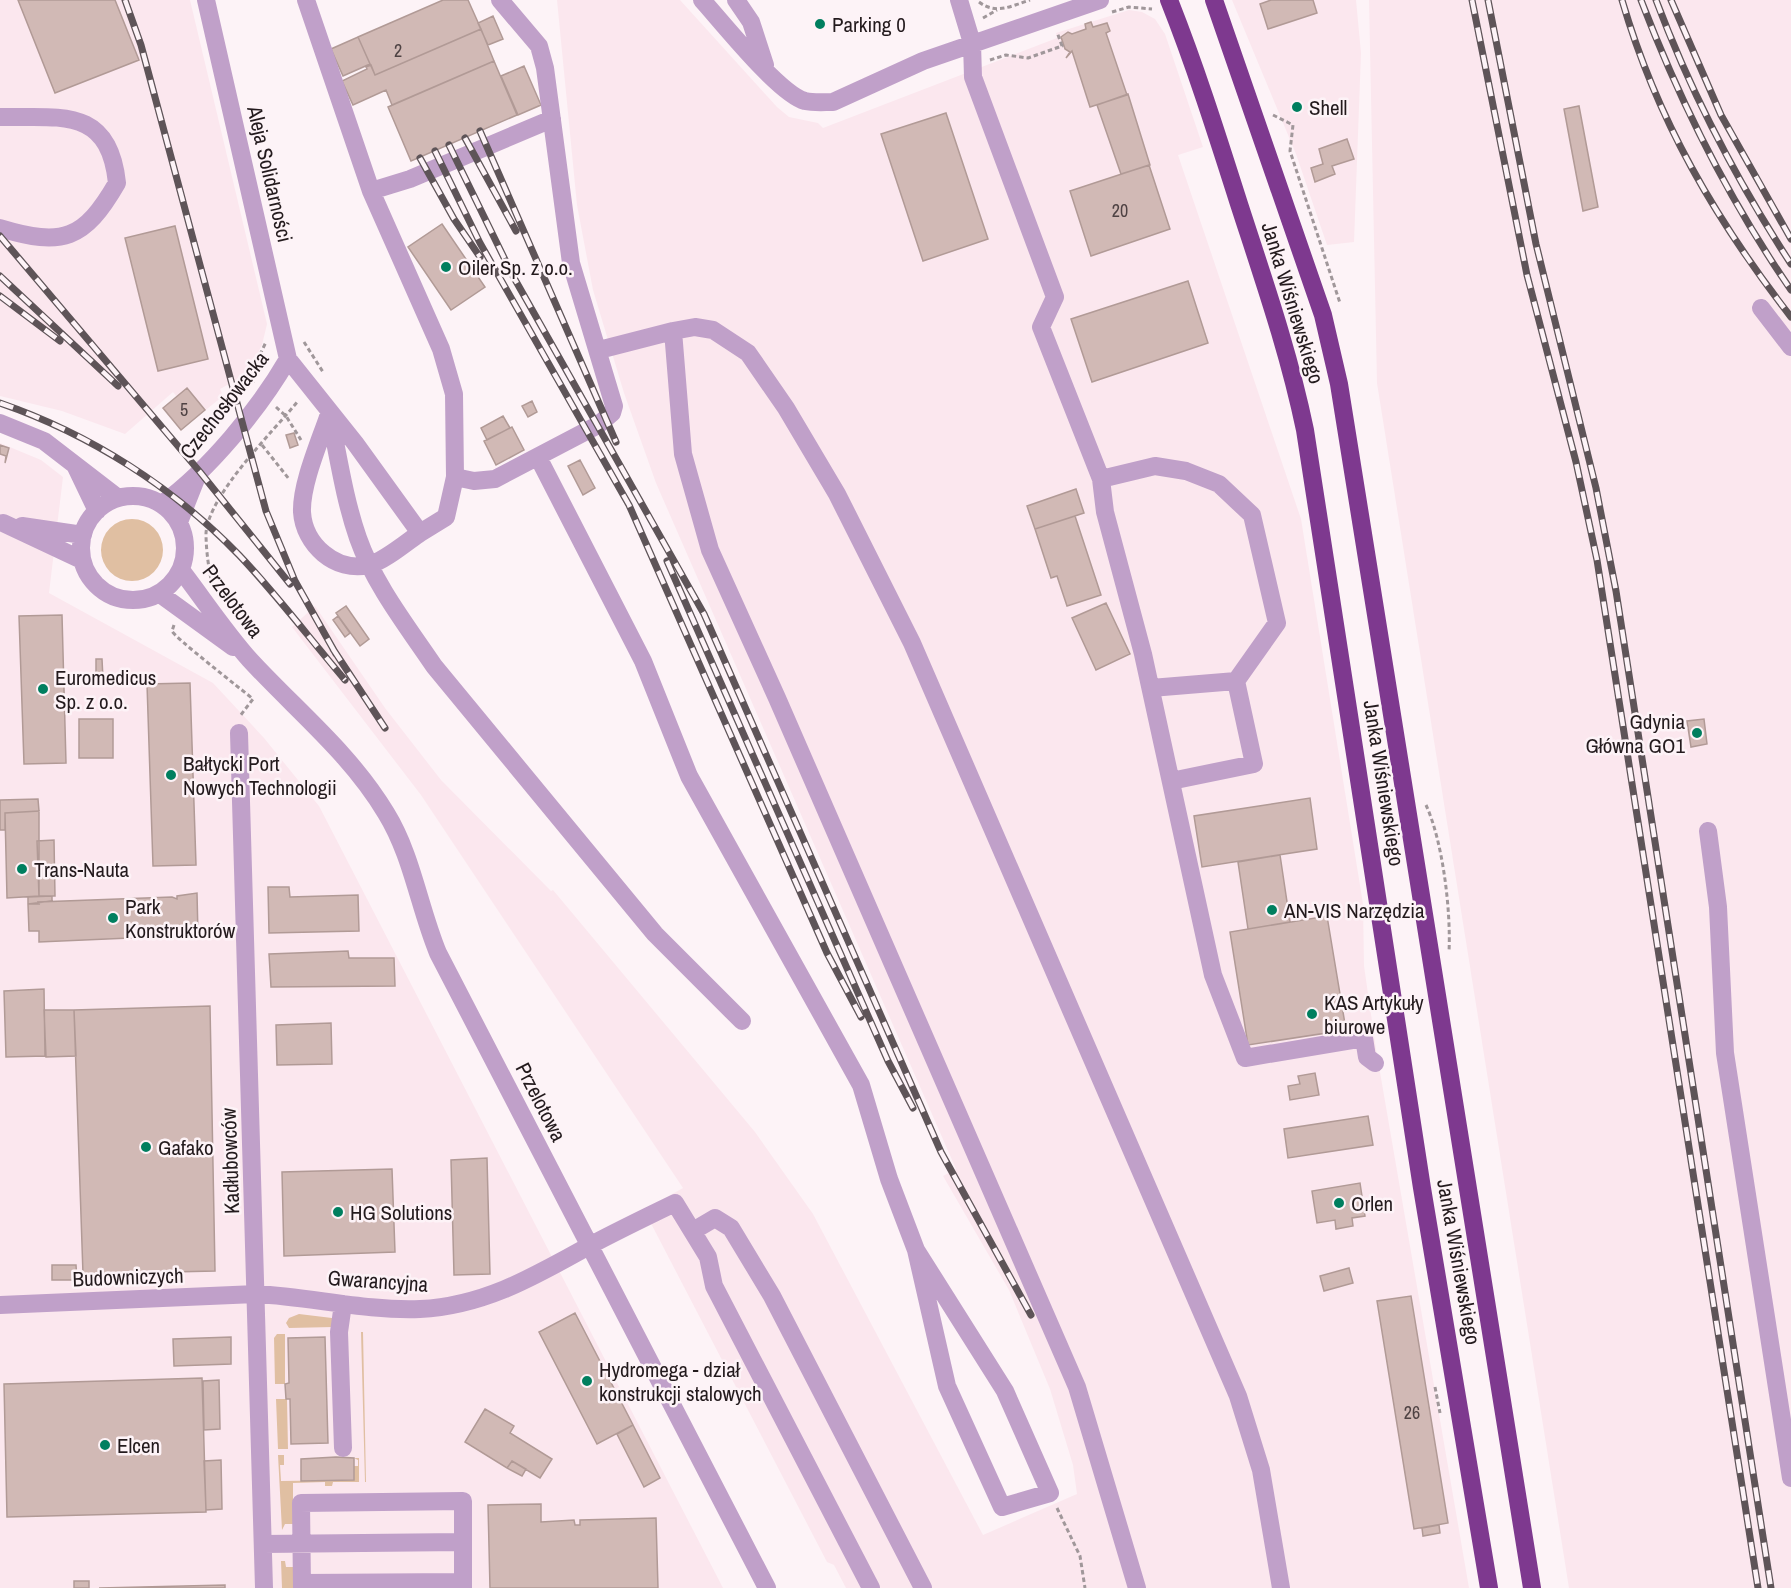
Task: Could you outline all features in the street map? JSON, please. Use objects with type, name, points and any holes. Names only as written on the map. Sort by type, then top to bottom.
[{"type":"highway","name":"Janka Wiśniewskiego","points":[[1169,0],[1196,72],[1269,290],[1292,370],[1305,430],[1422,1188],[1489,1588]]},
{"type":"highway","name":"Janka Wiśniewskiego","points":[[1213,1],[1323,315],[1340,384],[1532,1588]]},
{"type":"street","name":"Aleja Solidarności","points":[[206,0],[288,359]]},
{"type":"street","points":[[306,0],[371,191],[441,349],[454,394],[455,477],[446,517],[371,565],[358,566],[330,558],[319,552],[308,536],[302,512],[304,495],[329,412]]},
{"type":"street","points":[[455,477],[474,481],[495,479],[598,424],[612,413],[613,396],[572,263],[545,68],[539,46],[500,0]]},
{"type":"street","points":[[702,0],[767,70],[795,96],[805,101],[833,102],[923,61],[972,43],[1104,7]]},
{"type":"street","points":[[736,0],[751,22],[767,70]]},
{"type":"street","points":[[959,0],[972,43],[973,77],[1055,297],[1041,327],[1101,479],[1105,512],[1151,688],[1213,975],[1245,1058],[1364,1038],[1367,1058],[1375,1064]]},
{"type":"street","points":[[0,117],[76,118],[104,138],[114,158],[117,183],[87,227],[63,237],[30,237],[0,228]]},
{"type":"street","points":[[371,191],[410,179],[552,119]]},
{"type":"street","points":[[1761,308],[1791,347]]},
{"type":"street","points":[[599,350],[695,327],[713,330],[748,353],[786,408],[837,494],[912,643],[1238,1396],[1261,1470],[1281,1588]]},
{"type":"street","points":[[673,331],[683,454],[710,550],[777,698],[1069,1367],[1137,1588]]},
{"type":"street","points":[[288,359],[311,384],[329,412],[420,533]]},
{"type":"street","name":"Czechosłowacka","points":[[162,504],[196,478],[275,381],[288,359]]},
{"type":"street","points":[[329,412],[358,540],[385,592],[434,666],[655,934],[742,1021]]},
{"type":"street","points":[[0,423],[44,441],[118,498]]},
{"type":"street","points":[[537,457],[643,661],[689,776],[861,1085],[889,1179],[916,1250],[947,1386],[1002,1507],[1050,1493],[1005,1391],[916,1250]]},
{"type":"street","points":[[74,463],[97,510]]},
{"type":"street","points":[[1101,479],[1155,466],[1186,471],[1219,484],[1252,515],[1277,623],[1236,681],[1254,764],[1171,782]]},
{"type":"street","name":"Czechosłowacka","points":[[179,522],[196,478]]},
{"type":"street","points":[[118,498],[148,498],[162,504],[179,522],[185,538],[186,554],[181,570],[172,583],[160,594],[144,599],[128,600],[113,596],[99,588],[88,575],[82,560],[83,535],[97,510],[118,498]]},
{"type":"street","points":[[2,522],[83,535]]},
{"type":"street","points":[[2,522],[82,560]]},
{"type":"street","name":"Przelotowa","points":[[181,570],[249,659],[364,779],[387,814],[405,854],[424,919],[438,953],[766,1588]]},
{"type":"street","name":"Przelotowa","points":[[160,594],[249,659]]},
{"type":"street","points":[[1151,688],[1236,681]]},
{"type":"street","name":"Kadłubowców","points":[[239,733],[264,1588]]},
{"type":"street","points":[[1708,831],[1716,882],[1725,1053],[1791,1478]]},
{"type":"street","name":"Gwarancyjna","points":[[257,1294],[295,1296],[343,1304],[418,1309],[466,1303],[513,1287],[675,1203],[693,1231]]},
{"type":"street","points":[[871,1588],[714,1286],[708,1257],[693,1231],[715,1218],[719,1218],[731,1228],[778,1307],[923,1588]]},
{"type":"street","name":"Budowniczych","points":[[0,1305],[257,1294]]},
{"type":"street","points":[[343,1304],[339,1332],[344,1448]]},
{"type":"street","points":[[463,1501],[463,1585],[302,1586],[302,1544],[301,1503],[463,1501]]},
{"type":"street","points":[[263,1545],[463,1542]]},
{"type":"path","points":[[977,0],[988,9],[998,10],[1030,0]]},
{"type":"path","points":[[1127,2],[1129,7]]},
{"type":"path","points":[[1104,7],[1151,9]]},
{"type":"path","points":[[973,66],[1006,55],[1028,58],[1062,46],[1056,31],[1067,27]]},
{"type":"path","points":[[1274,115],[1293,125]]},
{"type":"path","points":[[202,598],[211,579],[206,532],[213,511],[224,490],[286,416],[303,442]]},
{"type":"path","points":[[262,445],[292,482],[296,482]]},
{"type":"path","points":[[186,613],[173,627],[173,635],[253,699],[239,718],[239,733]]},
{"type":"path","points":[[1434,1376],[1442,1420]]},
{"type":"path","points":[[1050,1493],[1080,1556],[1085,1588]]},
{"type":"shaded area","points":[[0,0],[190,0],[267,324],[262,345],[247,374],[220,389],[223,396],[181,430],[163,408],[177,397],[173,392],[125,434],[62,411],[0,396]]},
{"type":"shaded area","points":[[557,0],[680,0],[777,107],[789,117],[818,123],[823,128],[1057,38],[1056,33],[1129,10],[1142,12],[1155,19],[1165,34],[1203,147],[1178,155],[1301,519],[1363,904],[1364,966],[1376,1049],[1469,1588],[846,1588],[834,1565],[827,1562],[644,1210],[683,1188],[421,795],[292,627],[315,606],[385,708],[441,780],[551,891],[553,890],[755,1132],[813,1214],[983,1535],[1077,1494],[1073,1465],[1050,1389],[1009,1290],[943,1176],[956,1169],[656,483],[624,393],[593,290],[577,205]]},
{"type":"shaded area","points":[[1232,0],[1356,0],[1361,53],[1354,242],[1327,245],[1296,154]]},
{"type":"shaded area","points":[[1369,0],[1791,0],[1791,1588],[1569,1588],[1377,383]]},
{"type":"shaded area","points":[[0,443],[41,460],[63,477],[49,593],[213,683],[264,738],[319,806],[723,1588],[0,1588]]},
{"type":"shaded area","points":[[132,519],[144,521],[154,528],[161,538],[163,550],[161,562],[154,572],[144,579],[132,581],[120,579],[110,572],[103,562],[101,550],[103,538],[110,528],[120,521]]},
{"type":"shaded area","points":[[299,1314],[332,1318],[333,1327],[289,1328],[286,1323],[289,1318]]},
{"type":"shaded area","points":[[361,1332],[363,1332],[366,1482],[365,1482]]},
{"type":"shaded area","points":[[277,1334],[285,1334],[285,1384],[275,1384],[274,1338]]},
{"type":"shaded area","points":[[276,1399],[287,1399],[288,1449],[278,1449]]},
{"type":"shaded area","points":[[278,1455],[284,1455],[284,1465],[280,1465],[281,1481],[354,1480],[354,1466],[358,1466],[358,1460],[354,1458],[359,1458],[359,1482],[333,1482],[332,1486],[325,1486],[325,1482],[293,1483],[293,1524],[285,1524],[282,1530]]},
{"type":"shaded area","points":[[281,1561],[285,1561],[286,1567],[295,1567],[295,1588],[282,1588]]},
{"type":"building","points":[[18,0],[115,0],[139,60],[55,93]]},
{"type":"building","points":[[443,0],[468,0],[481,29],[375,75],[358,37]]},
{"type":"building","points":[[1271,0],[1313,0],[1317,13],[1268,29],[1260,4]]},
{"type":"building","points":[[493,16],[503,39],[488,45],[478,23]]},
{"type":"building","points":[[1091,22],[1093,27],[1107,23],[1110,31],[1106,33],[1127,95],[1090,107],[1072,51],[1066,58],[1070,52],[1065,49],[1061,37],[1068,32],[1072,34],[1086,29],[1085,24]]},
{"type":"building","points":[[481,29],[494,61],[392,105],[386,90],[353,105],[342,81],[371,65],[375,75]]},
{"type":"building","points":[[358,37],[370,64],[343,76],[331,49]]},
{"type":"building","points":[[494,61],[517,115],[411,161],[388,107]]},
{"type":"building","points":[[524,66],[541,105],[518,115],[501,76]]},
{"type":"building","points":[[1128,94],[1150,165],[1121,174],[1097,105]]},
{"type":"building","points":[[1579,106],[1598,207],[1583,211],[1564,109]]},
{"type":"building","points":[[946,113],[988,239],[923,261],[881,134]]},
{"type":"building","points":[[1347,139],[1354,159],[1332,166],[1335,174],[1315,182],[1311,168],[1323,164],[1319,149]]},
{"type":"building","points":[[1149,165],[1170,229],[1091,256],[1070,191]]},
{"type":"building","name":"Oiler Sp. z o.o.","points":[[442,224],[485,287],[451,310],[408,247]]},
{"type":"building","points":[[175,226],[208,359],[158,371],[125,238]]},
{"type":"building","points":[[1188,281],[1208,343],[1092,382],[1071,319]]},
{"type":"building","points":[[187,388],[205,410],[181,430],[163,408]]},
{"type":"building","points":[[532,401],[537,412],[528,417],[522,406]]},
{"type":"building","points":[[503,416],[510,428],[487,440],[481,428]]},
{"type":"building","points":[[512,427],[524,450],[496,465],[484,441]]},
{"type":"building","points":[[294,433],[298,445],[290,448],[286,435]]},
{"type":"building","points":[[0,445],[9,448],[5,463],[6,456],[0,454]]},
{"type":"building","points":[[580,460],[595,488],[583,495],[568,466]]},
{"type":"building","points":[[1076,489],[1084,513],[1035,529],[1027,506]]},
{"type":"building","points":[[1075,516],[1101,595],[1067,606],[1057,576],[1051,578],[1035,529]]},
{"type":"building","points":[[1106,603],[1130,654],[1096,670],[1072,618]]},
{"type":"building","points":[[346,606],[369,639],[360,646],[336,613]]},
{"type":"building","name":"Euromedicus Sp. z o.o.","points":[[62,615],[66,763],[24,764],[19,616]]},
{"type":"building","points":[[338,616],[350,633],[345,637],[333,620]]},
{"type":"building","points":[[96,659],[102,659],[103,679],[96,679]]},
{"type":"building","name":"Bałtycki Port Nowych Technologii","points":[[190,683],[196,865],[153,866],[147,684]]},
{"type":"building","points":[[79,719],[113,719],[113,758],[79,758]]},
{"type":"building","name":"Gdynia Główna GO1","points":[[1704,719],[1707,744],[1691,747],[1687,721]]},
{"type":"building","points":[[1310,798],[1317,849],[1202,867],[1194,816]]},
{"type":"building","points":[[38,799],[39,811],[5,813],[5,830],[0,830],[0,800]]},
{"type":"building","name":"Trans-Nauta","points":[[39,811],[39,896],[7,898],[5,813]]},
{"type":"building","points":[[54,840],[55,896],[39,896],[37,841]]},
{"type":"building","points":[[1280,855],[1290,922],[1248,929],[1238,862]]},
{"type":"building","points":[[268,887],[289,887],[290,897],[358,895],[359,931],[269,933]]},
{"type":"building","name":"Park Konstruktorów","points":[[197,893],[198,935],[39,942],[39,931],[29,931],[28,904],[172,897],[177,899],[177,896]]},
{"type":"building","points":[[52,896],[52,901],[28,904],[28,897]]},
{"type":"building","points":[[1327,916],[1346,1030],[1248,1045],[1230,932]]},
{"type":"building","points":[[348,951],[349,958],[394,958],[395,986],[271,987],[269,954]]},
{"type":"building","points":[[44,989],[45,1056],[6,1057],[4,991]]},
{"type":"building","name":"Gafako","points":[[210,1006],[215,1271],[83,1274],[74,1010]]},
{"type":"building","points":[[44,1010],[74,1010],[76,1056],[46,1057]]},
{"type":"building","points":[[331,1023],[332,1064],[277,1065],[276,1025]]},
{"type":"building","points":[[1315,1073],[1319,1095],[1290,1100],[1288,1086],[1300,1084],[1298,1076]]},
{"type":"building","points":[[1368,1116],[1373,1145],[1288,1158],[1284,1129]]},
{"type":"building","name":"HG Solutions","points":[[487,1158],[490,1274],[454,1275],[451,1160]]},
{"type":"building","name":"HG Solutions","points":[[392,1169],[395,1252],[284,1256],[282,1172]]},
{"type":"building","name":"Orlen","points":[[1360,1183],[1365,1216],[1352,1218],[1353,1226],[1336,1229],[1335,1220],[1317,1223],[1312,1191]]},
{"type":"building","points":[[52,1265],[76,1265],[77,1280],[52,1280]]},
{"type":"building","points":[[1349,1268],[1353,1283],[1324,1291],[1320,1276]]},
{"type":"building","points":[[1411,1296],[1448,1523],[1414,1529],[1377,1301]]},
{"type":"building","name":"Hydromega - dział konstrukcji stalowych","points":[[575,1313],[633,1425],[597,1444],[539,1332]]},
{"type":"building","points":[[231,1337],[231,1364],[174,1366],[173,1339]]},
{"type":"building","points":[[325,1337],[328,1443],[291,1444],[290,1399],[286,1399],[285,1384],[289,1383],[288,1338]]},
{"type":"building","name":"Elcen","points":[[202,1378],[206,1512],[7,1517],[4,1384]]},
{"type":"building","points":[[219,1380],[220,1429],[204,1430],[203,1381]]},
{"type":"building","points":[[485,1409],[514,1426],[510,1433],[552,1459],[540,1478],[512,1461],[507,1468],[465,1442]]},
{"type":"building","points":[[633,1425],[660,1478],[644,1487],[617,1434]]},
{"type":"building","points":[[354,1458],[354,1480],[301,1481],[301,1459]]},
{"type":"building","points":[[221,1460],[222,1509],[206,1510],[204,1461]]},
{"type":"building","points":[[512,1461],[526,1469],[522,1476],[507,1468]]},
{"type":"building","points":[[541,1504],[541,1522],[574,1520],[575,1525],[580,1525],[580,1520],[656,1518],[658,1588],[490,1588],[488,1505]]},
{"type":"building","points":[[1439,1525],[1440,1533],[1423,1536],[1422,1528]]},
{"type":"building","points":[[74,1581],[89,1581],[89,1588],[74,1588]]},
{"type":"building","points":[[225,1585],[225,1588],[99,1588]]},
{"type":"railway","points":[[125,0],[141,45],[266,511],[295,581],[336,654]]},
{"type":"railway","points":[[1472,0],[1527,275],[1576,462],[1597,560],[1758,1588]]},
{"type":"railway","points":[[1488,0],[1536,244],[1596,488],[1616,591],[1771,1588]]},
{"type":"railway","points":[[1622,0],[1652,86],[1691,167],[1737,243],[1791,317]]},
{"type":"railway","points":[[1641,0],[1672,76],[1707,150],[1747,221],[1791,290]]},
{"type":"railway","points":[[1656,0],[1684,69],[1716,136],[1791,264]]},
{"type":"railway","points":[[1671,0],[1721,115],[1791,239]]},
{"type":"railway","points":[[480,131],[616,442]]},
{"type":"railway","points":[[465,138],[516,231]]},
{"type":"railway","points":[[449,145],[513,276],[704,614],[941,1152],[1031,1315]]},
{"type":"railway","points":[[435,151],[480,243],[629,505],[827,953],[861,1017]]},
{"type":"railway","points":[[420,158],[454,219],[480,257]]},
{"type":"railway","points":[[0,236],[200,472],[290,584]]},
{"type":"railway","points":[[0,276],[118,386]]},
{"type":"railway","points":[[0,296],[60,341]]},
{"type":"railway","points":[[0,403],[66,430],[98,447],[158,485],[186,507],[253,570],[345,680]]},
{"type":"railway","points":[[667,561],[888,1061],[913,1108]]},
{"type":"railway","points":[[333,649],[385,728]]},
{"type":"place","name":"Parking 0","points":[[820,24]]},
{"type":"place","name":"Shell","points":[[1297,107]]},
{"type":"place","name":"Oiler Sp. z o.o.","points":[[446,267]]},
{"type":"place","name":"Euromedicus Sp. z o.o.","points":[[43,689]]},
{"type":"place","name":"Gdynia Główna GO1","points":[[1697,733]]},
{"type":"place","name":"Bałtycki Port Nowych Technologii","points":[[171,775]]},
{"type":"place","name":"Trans-Nauta","points":[[22,869]]},
{"type":"place","name":"AN-VIS Narzędzia","points":[[1272,910]]},
{"type":"place","name":"Park Konstruktorów","points":[[113,918]]},
{"type":"place","name":"KAS Artykuły biurowe","points":[[1312,1014]]},
{"type":"place","name":"Gafako","points":[[146,1147]]},
{"type":"place","name":"Orlen","points":[[1339,1203]]},
{"type":"place","name":"HG Solutions","points":[[338,1212]]},
{"type":"place","name":"Hydromega - dział konstrukcji stalowych","points":[[587,1381]]},
{"type":"place","name":"Elcen","points":[[105,1445]]}]
